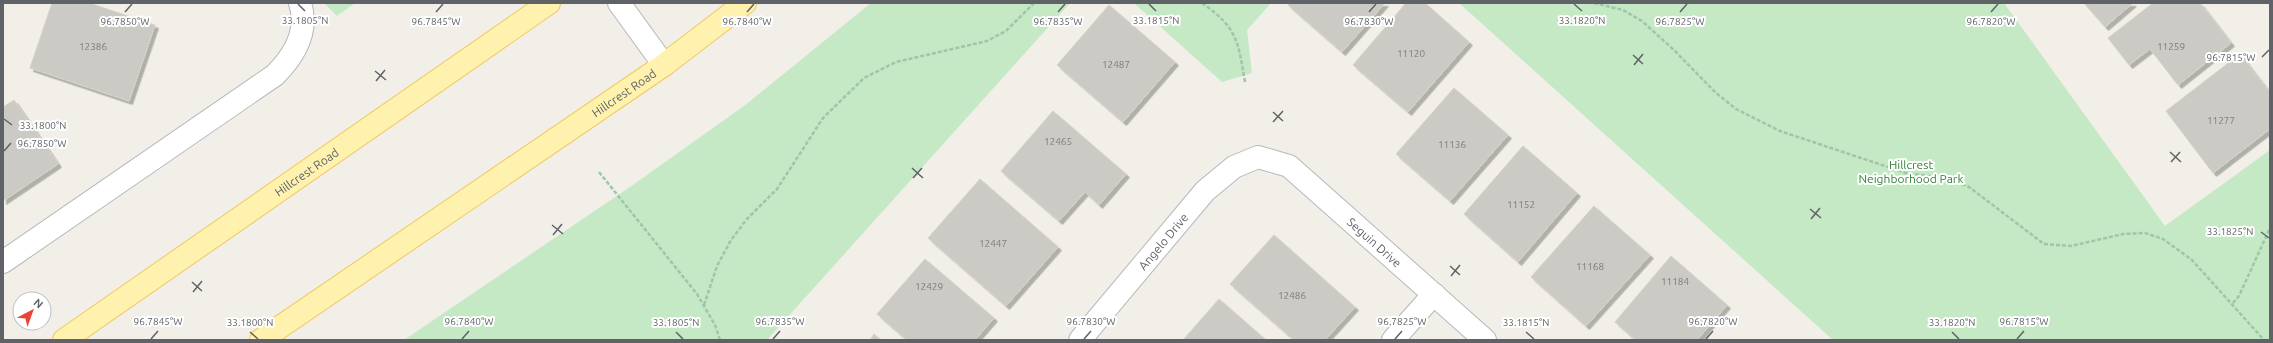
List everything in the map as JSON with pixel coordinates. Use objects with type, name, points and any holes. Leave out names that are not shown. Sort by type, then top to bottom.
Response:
[{"type":"main road","name":"Hillcrest Road","points":[[64,340],[549,3]]},
{"type":"main road","name":"Hillcrest Road","points":[[261,340],[664,65],[746,3]]},
{"type":"street","points":[[3,262],[275,75],[294,54],[298,43],[302,25],[300,3]]},
{"type":"street","points":[[619,3],[664,65]]},
{"type":"street","name":"Seguin Drive","points":[[1258,157],[1289,166],[1485,340]]},
{"type":"street","name":"Angelo Drive","points":[[1080,340],[1205,191],[1234,167],[1258,157]]},
{"type":"street","points":[[1393,340],[1434,294]]},
{"type":"path","points":[[704,304],[717,266],[731,240],[747,219],[777,189],[823,118],[864,78],[896,62],[987,41],[1006,31],[1034,3]]},
{"type":"path","points":[[1202,3],[1218,14],[1230,27],[1240,48],[1246,82]]},
{"type":"path","points":[[1594,3],[1622,10],[1642,21],[1674,50],[1721,97],[1736,109],[1780,131],[1906,173],[1951,179],[1968,187],[2044,244],[2071,246],[2123,234],[2145,233],[2163,239],[2192,260],[2264,340]]},
{"type":"path","points":[[599,172],[704,304],[715,325],[720,340]]},
{"type":"path","points":[[2232,303],[2239,296],[2270,228]]},
{"type":"green space","points":[[324,3],[355,3],[337,16]]},
{"type":"green space","points":[[871,3],[1070,3],[767,340],[404,340],[630,187],[744,106]]},
{"type":"green space","points":[[1134,3],[1271,3],[1247,30],[1252,73],[1222,82]]},
{"type":"green space","name":"Hillcrest Neighborhood Park","points":[[1459,3],[2004,3],[2165,226],[2270,150],[2270,340],[1833,340]]},
{"type":"building","points":[[52,3],[89,3],[155,25],[129,101],[30,68]]},
{"type":"building","points":[[1289,3],[1385,3],[1342,52],[1288,5]]},
{"type":"building","points":[[1406,3],[1425,3],[1469,42],[1408,112],[1353,65]]},
{"type":"building","points":[[2084,3],[2133,3],[2105,27]]},
{"type":"building","points":[[2153,3],[2200,3],[2231,43],[2178,85],[2150,49],[2129,65],[2108,38]]},
{"type":"building","points":[[1109,5],[1175,62],[1123,122],[1057,65]]},
{"type":"building","points":[[2240,54],[2270,93],[2270,129],[2213,173],[2166,111]]},
{"type":"building","points":[[1454,88],[1508,135],[1450,201],[1396,154]]},
{"type":"building","points":[[14,100],[58,164],[3,201],[3,107]]},
{"type":"building","points":[[1053,111],[1126,174],[1099,205],[1085,192],[1059,221],[1001,171]]},
{"type":"building","points":[[1523,146],[1577,193],[1518,262],[1464,214]]},
{"type":"building","points":[[980,179],[1058,247],[1006,306],[928,238]]},
{"type":"building","points":[[1594,206],[1650,255],[1586,326],[1531,277]]},
{"type":"building","points":[[1274,235],[1355,307],[1325,340],[1294,340],[1230,284]]},
{"type":"building","points":[[1671,256],[1727,305],[1697,340],[1636,340],[1615,322]]},
{"type":"building","points":[[925,259],[994,318],[975,340],[907,340],[877,314]]},
{"type":"building","points":[[1219,299],[1266,340],[1183,340]]},
{"type":"building","points":[[874,334],[881,340],[870,340]]}]
